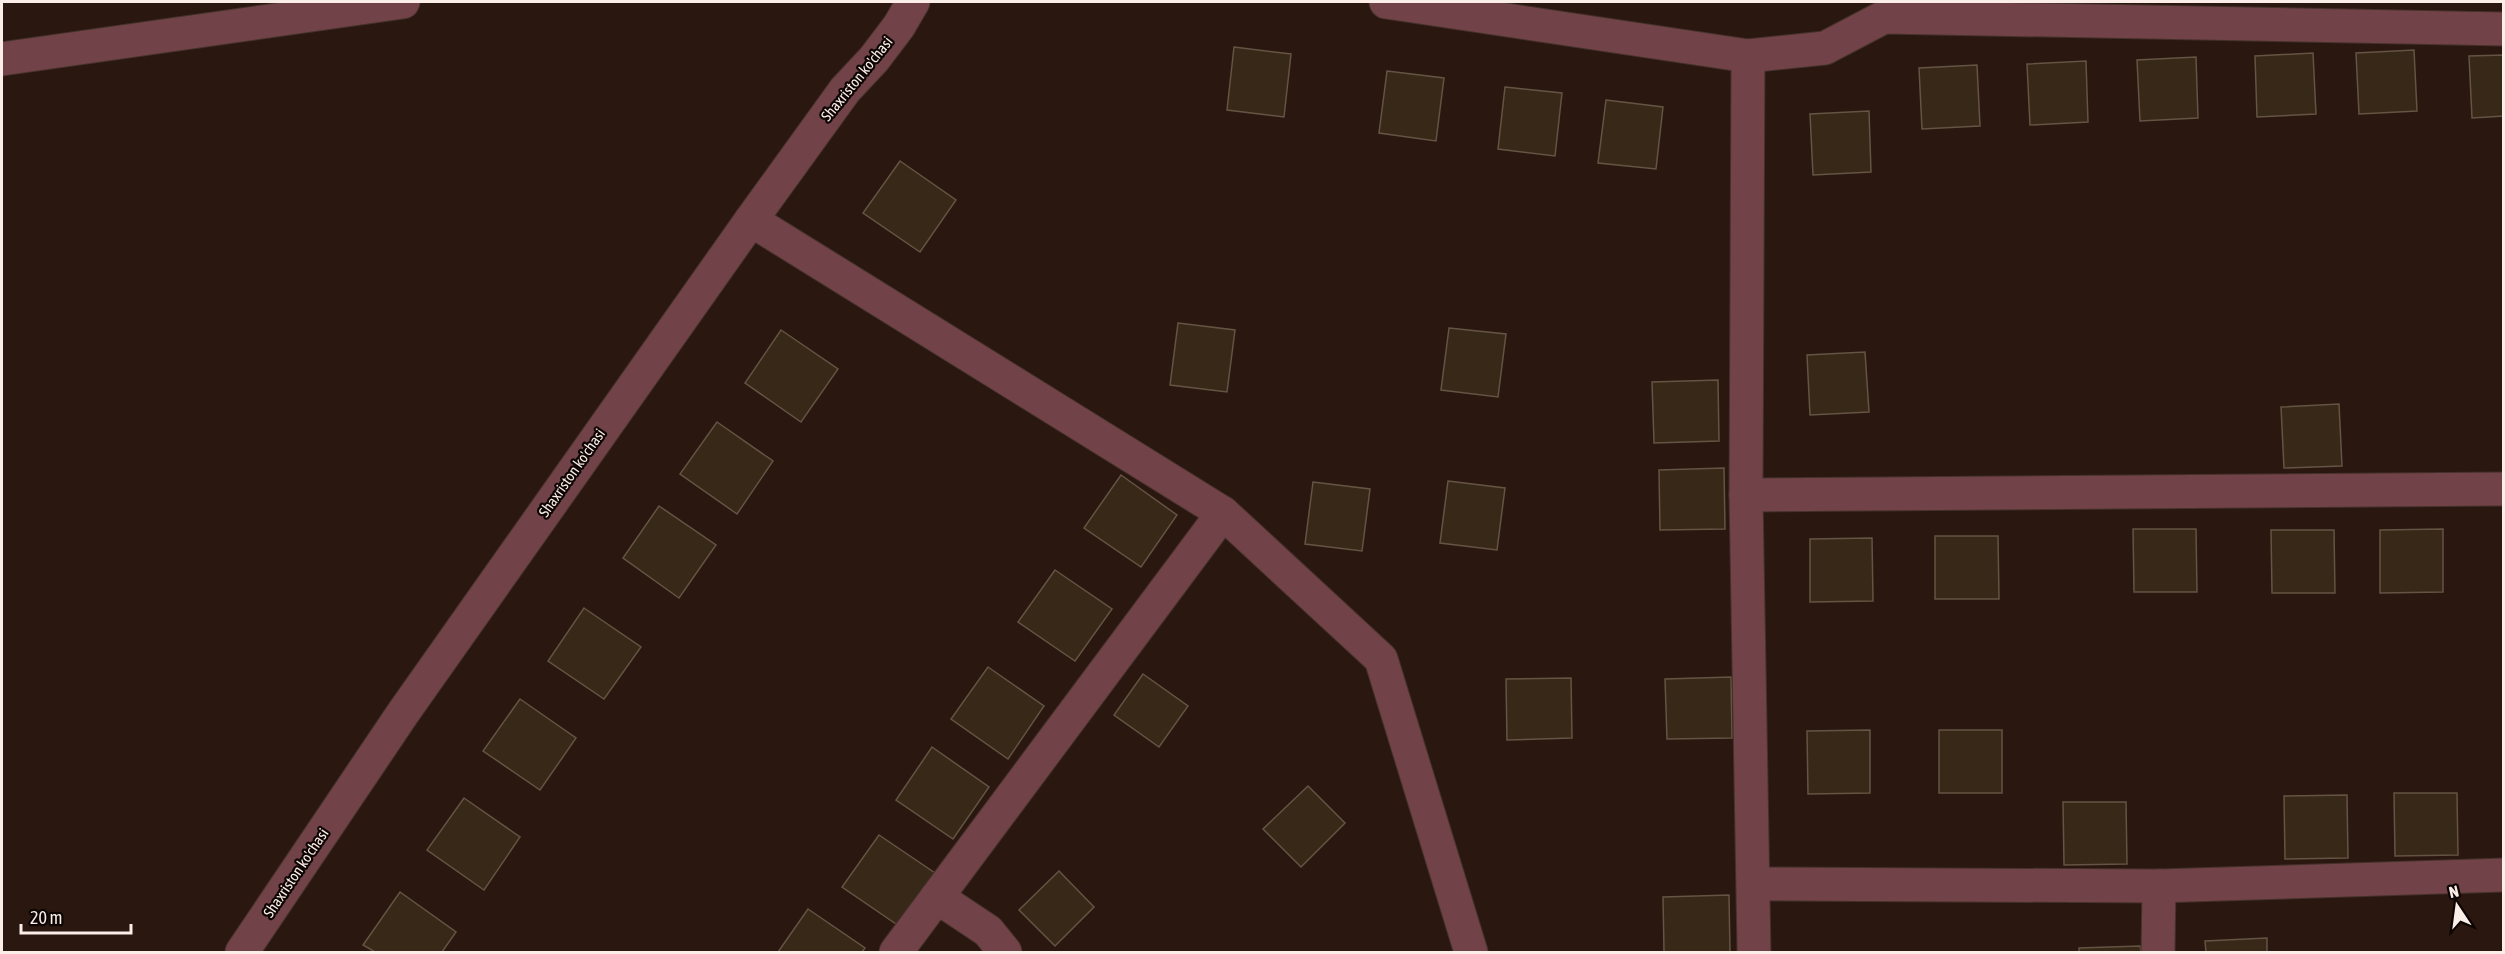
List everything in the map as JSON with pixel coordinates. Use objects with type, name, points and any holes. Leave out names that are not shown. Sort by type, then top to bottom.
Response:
[{"type":"street","points":[[2,59],[403,2]]},
{"type":"street","name":"Shaxriston ko'chasi","points":[[242,952],[403,713],[751,220],[845,90],[874,59],[899,26],[913,2]]},
{"type":"street","points":[[1386,2],[1748,56],[1825,48],[1887,9],[2410,14],[2504,29]]},
{"type":"street","points":[[1748,56],[1746,495],[1755,884],[1754,952]]},
{"type":"street","points":[[751,220],[1223,513],[1381,659],[1471,952]]},
{"type":"street","points":[[1746,495],[2504,489]]},
{"type":"street","points":[[896,952],[1223,513]]},
{"type":"street","points":[[1755,884],[2159,886],[2504,875]]},
{"type":"street","points":[[2157,952],[2159,886]]},
{"type":"street","points":[[937,897],[988,931],[1005,952]]},
{"type":"building","points":[[1234,47],[1291,54],[1284,117],[1227,110]]},
{"type":"building","points":[[2414,50],[2417,111],[2359,114],[2356,53]]},
{"type":"building","points":[[2313,53],[2316,114],[2257,117],[2255,56]]},
{"type":"building","points":[[2504,55],[2504,116],[2472,118],[2469,56]]},
{"type":"building","points":[[2196,57],[2198,118],[2140,121],[2137,60]]},
{"type":"building","points":[[2086,61],[2088,122],[2030,125],[2027,64]]},
{"type":"building","points":[[1977,65],[1980,126],[1922,129],[1919,68]]},
{"type":"building","points":[[1387,71],[1444,78],[1436,141],[1379,133]]},
{"type":"building","points":[[1505,87],[1562,93],[1555,156],[1498,149]]},
{"type":"building","points":[[1606,100],[1663,107],[1656,169],[1598,163]]},
{"type":"building","points":[[1869,111],[1871,172],[1813,175],[1810,114]]},
{"type":"building","points":[[900,161],[956,200],[920,252],[863,213]]},
{"type":"building","points":[[1178,323],[1235,330],[1227,392],[1170,385]]},
{"type":"building","points":[[1449,328],[1506,334],[1498,397],[1441,390]]},
{"type":"building","points":[[781,330],[838,369],[801,422],[745,383]]},
{"type":"building","points":[[1865,352],[1869,412],[1810,415],[1807,355]]},
{"type":"building","points":[[1718,380],[1719,441],[1654,443],[1652,382]]},
{"type":"building","points":[[2339,404],[2342,466],[2284,468],[2281,407]]},
{"type":"building","points":[[717,422],[773,461],[737,514],[680,474]]},
{"type":"building","points":[[1724,468],[1725,529],[1660,530],[1659,470]]},
{"type":"building","points":[[1121,475],[1177,515],[1141,567],[1084,528]]},
{"type":"building","points":[[1448,481],[1505,488],[1497,550],[1440,543]]},
{"type":"building","points":[[1313,482],[1370,489],[1362,551],[1305,544]]},
{"type":"building","points":[[659,506],[716,545],[679,598],[623,558]]},
{"type":"building","points":[[2133,529],[2196,529],[2197,592],[2134,592]]},
{"type":"building","points":[[2443,529],[2443,592],[2380,593],[2380,530]]},
{"type":"building","points":[[2271,530],[2334,530],[2335,593],[2272,593]]},
{"type":"building","points":[[1935,536],[1998,536],[1999,599],[1935,599]]},
{"type":"building","points":[[1872,538],[1873,601],[1810,602],[1810,539]]},
{"type":"building","points":[[1055,570],[1112,609],[1075,661],[1018,622]]},
{"type":"building","points":[[584,608],[641,647],[604,699],[548,661]]},
{"type":"building","points":[[988,667],[1044,706],[1008,759],[951,719]]},
{"type":"building","points":[[1143,674],[1188,706],[1159,747],[1114,715]]},
{"type":"building","points":[[1731,677],[1732,738],[1667,739],[1665,679]]},
{"type":"building","points":[[1571,678],[1572,738],[1507,740],[1506,679]]},
{"type":"building","points":[[520,699],[576,738],[540,790],[483,751]]},
{"type":"building","points":[[1870,730],[1870,793],[1808,794],[1807,731]]},
{"type":"building","points":[[1939,730],[2002,730],[2002,793],[1939,793]]},
{"type":"building","points":[[932,747],[989,787],[953,839],[896,800]]},
{"type":"building","points":[[1308,786],[1345,823],[1301,867],[1263,829]]},
{"type":"building","points":[[2394,793],[2457,793],[2458,855],[2395,856]]},
{"type":"building","points":[[2347,795],[2348,858],[2285,859],[2284,796]]},
{"type":"building","points":[[464,798],[520,837],[484,890],[427,850]]},
{"type":"building","points":[[2063,802],[2126,802],[2127,864],[2064,865]]},
{"type":"building","points":[[879,835],[935,873],[899,926],[842,887]]},
{"type":"building","points":[[1059,871],[1094,907],[1055,946],[1019,910]]},
{"type":"building","points":[[400,892],[456,932],[442,952],[375,952],[363,945]]},
{"type":"building","points":[[1729,895],[1730,952],[1664,952],[1663,897]]},
{"type":"building","points":[[808,909],[865,948],[862,952],[778,952]]},
{"type":"building","points":[[2267,938],[2267,952],[2206,952],[2205,941]]},
{"type":"building","points":[[2140,946],[2141,952],[2079,952],[2079,948]]}]
